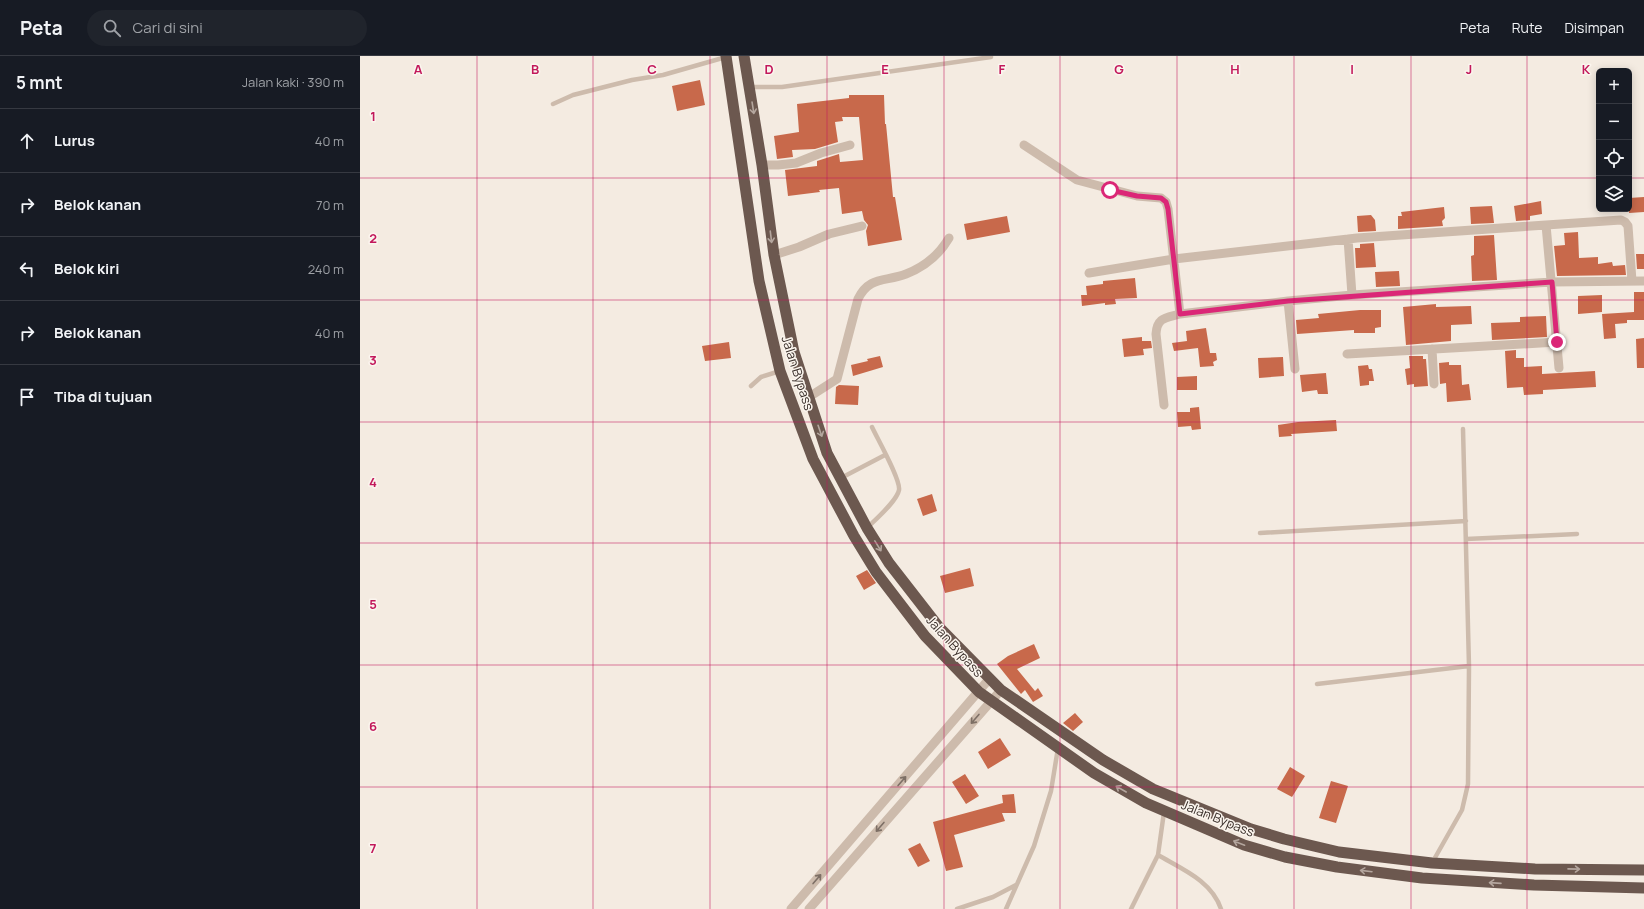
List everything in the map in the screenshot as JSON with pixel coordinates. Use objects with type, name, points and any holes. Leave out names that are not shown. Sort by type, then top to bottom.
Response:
[{"type":"highway","name":"Jalan Bypass","points":[[744,56],[762,165],[774,255],[794,352],[827,453],[867,528],[889,563],[938,626],[1001,690],[1103,760],[1154,789],[1252,829],[1284,839],[1339,852],[1432,863],[1535,869],[1643,870]]},
{"type":"highway","name":"Jalan Bypass","points":[[726,57],[759,280],[780,371],[813,459],[876,572],[925,636],[979,692],[1094,773],[1146,803],[1244,845],[1285,857],[1329,866],[1422,878],[1534,885],[1642,888]]},
{"type":"street","points":[[762,165],[778,166],[796,163],[820,153],[850,145]]},
{"type":"street","points":[[1024,145],[1049,160],[1077,180],[1137,196],[1161,198],[1166,202],[1180,314]]},
{"type":"street","points":[[1089,273],[1174,260],[1348,239],[1621,220],[1628,226],[1632,282]]},
{"type":"street","points":[[1546,225],[1559,368]]},
{"type":"street","points":[[774,255],[799,247],[829,234],[862,226]]},
{"type":"street","points":[[809,397],[837,378],[858,298],[863,288],[872,283],[905,274],[920,267],[942,249],[949,238]]},
{"type":"street","points":[[1348,239],[1352,296]]},
{"type":"street","points":[[1164,405],[1156,326],[1164,318],[1180,314],[1288,301],[1352,296],[1552,282],[1644,281]]},
{"type":"street","points":[[1288,301],[1295,369]]},
{"type":"street","points":[[1347,354],[1557,342]]},
{"type":"street","points":[[1432,349],[1434,384]]},
{"type":"street","points":[[791,909],[990,678]]},
{"type":"street","points":[[808,909],[1001,690]]},
{"type":"lane","points":[[553,104],[572,95],[632,80],[663,75],[726,57]]},
{"type":"lane","points":[[749,86],[782,87],[991,57]]},
{"type":"lane","points":[[751,386],[761,377],[780,371]]},
{"type":"lane","points":[[867,528],[896,497],[899,490],[899,484],[872,427]]},
{"type":"lane","points":[[1432,863],[1462,810],[1468,784],[1469,666],[1463,429]]},
{"type":"lane","points":[[840,478],[885,455]]},
{"type":"lane","points":[[1260,533],[1466,521]]},
{"type":"lane","points":[[1466,539],[1577,534]]},
{"type":"lane","points":[[1317,684],[1469,666]]},
{"type":"lane","points":[[1006,909],[1034,846],[1051,790],[1058,748]]},
{"type":"lane","points":[[1131,909],[1158,855],[1164,811]]},
{"type":"lane","points":[[1158,855],[1199,878],[1219,902],[1221,909]]},
{"type":"lane","points":[[957,909],[993,897],[1016,885]]},
{"type":"building","points":[[700,80],[705,105],[677,111],[672,86]]},
{"type":"building","points":[[849,95],[884,95],[885,124],[893,197],[895,197],[902,240],[868,246],[866,231],[868,225],[864,220],[862,211],[842,214],[839,188],[788,196],[785,170],[817,166],[817,161],[839,154],[840,162],[863,160],[859,117],[842,117],[843,121],[835,122],[838,142],[815,149],[792,150],[793,157],[777,159],[774,136],[799,132],[797,104],[849,98]]},
{"type":"building","points":[[1644,197],[1644,212],[1629,213],[1632,212],[1632,198]]},
{"type":"building","points":[[1541,201],[1542,214],[1530,216],[1530,220],[1516,221],[1514,206]]},
{"type":"building","points":[[1492,206],[1494,223],[1471,224],[1470,207]]},
{"type":"building","points":[[1444,207],[1445,218],[1442,221],[1443,226],[1398,229],[1398,216],[1402,216],[1401,212]]},
{"type":"building","points":[[1371,215],[1375,220],[1376,231],[1358,232],[1357,216]]},
{"type":"building","points":[[1007,216],[1010,232],[967,240],[964,224]]},
{"type":"building","points":[[1578,232],[1579,258],[1598,257],[1598,264],[1612,262],[1613,266],[1625,265],[1626,275],[1557,276],[1554,246],[1565,245],[1564,233]]},
{"type":"building","points":[[1494,235],[1497,280],[1472,281],[1471,256],[1474,255],[1474,236]]},
{"type":"building","points":[[1374,243],[1376,267],[1356,268],[1355,248],[1360,248],[1360,244]]},
{"type":"building","points":[[1636,254],[1644,254],[1644,269],[1637,269]]},
{"type":"building","points":[[1399,271],[1400,286],[1376,287],[1375,272]]},
{"type":"building","points":[[1135,278],[1137,298],[1115,299],[1116,304],[1105,305],[1105,303],[1082,306],[1081,295],[1087,295],[1086,286],[1103,284],[1103,281]]},
{"type":"building","points":[[1634,292],[1644,292],[1644,320],[1627,320],[1627,323],[1615,324],[1616,338],[1604,339],[1602,314],[1634,312]]},
{"type":"building","points":[[1602,295],[1602,312],[1578,314],[1578,296]]},
{"type":"building","points":[[1436,304],[1436,307],[1471,306],[1472,324],[1451,325],[1451,341],[1406,345],[1403,307]]},
{"type":"building","points":[[1360,310],[1381,310],[1381,327],[1375,328],[1375,333],[1354,333],[1354,330],[1297,334],[1296,320],[1319,318],[1318,314]]},
{"type":"building","points":[[1546,316],[1547,337],[1492,340],[1491,323],[1520,322],[1520,317]]},
{"type":"building","points":[[1206,328],[1210,353],[1216,353],[1217,360],[1213,362],[1214,366],[1200,367],[1198,348],[1174,351],[1172,343],[1187,341],[1186,331]]},
{"type":"building","points":[[1142,337],[1142,341],[1151,341],[1152,348],[1143,349],[1144,355],[1124,357],[1122,339]]},
{"type":"building","points":[[1644,338],[1644,368],[1637,368],[1636,339]]},
{"type":"building","points":[[729,342],[731,358],[705,361],[702,346]]},
{"type":"building","points":[[1516,350],[1516,358],[1524,358],[1524,367],[1542,366],[1542,374],[1595,371],[1596,387],[1543,390],[1543,394],[1524,395],[1523,387],[1507,388],[1505,351]]},
{"type":"building","points":[[880,356],[883,367],[853,376],[851,365],[868,361],[867,359]]},
{"type":"building","points":[[1409,356],[1423,356],[1423,359],[1426,359],[1428,386],[1414,387],[1414,384],[1407,385],[1405,369],[1410,368]]},
{"type":"building","points":[[1283,357],[1284,376],[1259,378],[1258,358]]},
{"type":"building","points":[[1449,362],[1449,365],[1461,365],[1462,385],[1469,384],[1471,400],[1447,402],[1446,383],[1440,384],[1439,363]]},
{"type":"building","points":[[1368,365],[1369,369],[1372,369],[1374,381],[1369,381],[1369,385],[1360,386],[1358,366]]},
{"type":"building","points":[[1326,373],[1328,394],[1318,394],[1317,390],[1302,392],[1300,375]]},
{"type":"building","points":[[1197,376],[1197,390],[1177,390],[1177,377]]},
{"type":"building","points":[[839,385],[859,386],[858,405],[835,404],[836,387]]},
{"type":"building","points":[[1199,407],[1201,429],[1192,430],[1191,426],[1178,427],[1177,412],[1190,412],[1190,408]]},
{"type":"building","points":[[1336,420],[1337,431],[1291,434],[1292,436],[1279,437],[1278,425],[1298,422]]},
{"type":"building","points":[[932,494],[937,511],[923,516],[917,499]]},
{"type":"building","points":[[970,568],[974,586],[945,593],[940,576]]},
{"type":"building","points":[[867,570],[876,583],[864,590],[856,576]]},
{"type":"building","points":[[1034,644],[1040,658],[1017,669],[1035,691],[1038,688],[1043,696],[1033,702],[1025,690],[1021,694],[997,664],[1008,656]]},
{"type":"building","points":[[1075,713],[1083,722],[1073,731],[1063,723]]},
{"type":"building","points":[[1000,738],[1011,755],[988,769],[978,752]]},
{"type":"building","points":[[1290,767],[1305,776],[1292,797],[1277,789]]},
{"type":"building","points":[[965,774],[979,796],[966,804],[952,782]]},
{"type":"building","points":[[1331,781],[1348,786],[1336,823],[1319,818]]},
{"type":"building","points":[[1014,794],[1016,813],[1002,813],[1005,821],[954,835],[963,867],[946,871],[933,822],[1003,803],[1002,795]]},
{"type":"building","points":[[920,843],[930,861],[918,867],[908,849]]},
{"type":"route","points":[[1110,190],[1137,196],[1161,198],[1166,202],[1180,314],[1288,301],[1552,282],[1557,342]]}]
